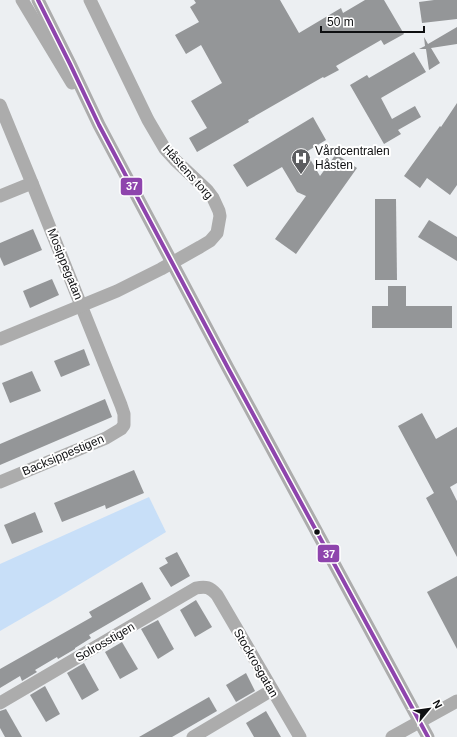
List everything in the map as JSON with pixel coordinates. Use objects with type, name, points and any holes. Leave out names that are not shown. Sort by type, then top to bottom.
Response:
[{"type":"street","points":[[22,0],[66,74],[99,125]]},
{"type":"street","points":[[38,0],[99,125],[228,368],[428,737]]},
{"type":"street","name":"Håstens torg","points":[[0,339],[117,291],[210,241],[217,233],[220,216],[213,198],[207,190],[165,149],[148,120],[90,0]]},
{"type":"street","name":"Mosippegatan","points":[[0,105],[121,405],[124,414],[124,425]]},
{"type":"street","points":[[0,196],[32,183]]},
{"type":"street","name":"Backsippestigen","points":[[0,482],[106,438],[121,429],[124,425]]},
{"type":"street","name":"Solrosstigen","points":[[0,703],[196,588],[204,587],[211,589]]},
{"type":"street","name":"Stockrosgatan","points":[[211,589],[217,595],[300,737]]},
{"type":"street","points":[[193,737],[272,690]]},
{"type":"street","points":[[392,737],[457,701]]},
{"type":"shaded area","points":[[149,497],[166,532],[0,631],[0,564]]},
{"type":"building","points":[[194,0],[280,0],[299,33],[341,8],[343,13],[365,0],[384,0],[404,34],[384,45],[381,40],[336,66],[339,70],[324,78],[323,77],[248,120],[249,122],[197,152],[189,138],[207,128],[191,101],[222,83],[201,45],[186,54],[175,35],[199,22],[190,7],[196,3]]},
{"type":"building","points":[[434,0],[457,0],[457,19],[422,23],[419,2]]},
{"type":"building","points":[[457,27],[457,44],[431,48],[440,63],[429,70],[426,49],[419,49],[425,46],[424,37],[428,44]]},
{"type":"building","points":[[414,52],[426,72],[381,98],[392,119],[415,106],[421,117],[398,130],[401,134],[384,144],[350,85],[367,75],[369,78]]},
{"type":"building","points":[[457,103],[457,185],[450,195],[427,178],[420,188],[404,176]]},
{"type":"building","points":[[313,117],[326,140],[306,152],[320,176],[336,154],[357,168],[296,254],[275,239],[306,196],[297,192],[282,167],[247,187],[233,165]]},
{"type":"building","points":[[375,199],[396,199],[397,280],[375,280]]},
{"type":"building","points":[[429,220],[457,237],[457,261],[418,237]]},
{"type":"building","points":[[33,229],[42,250],[4,266],[0,257],[0,243]]},
{"type":"building","points":[[52,279],[59,295],[30,308],[23,291]]},
{"type":"building","points":[[388,286],[406,286],[406,306],[452,306],[452,328],[372,328],[372,306],[388,306]]},
{"type":"building","points":[[84,349],[90,365],[61,377],[54,361]]},
{"type":"building","points":[[32,371],[41,391],[10,403],[2,383]]},
{"type":"building","points":[[105,399],[112,417],[0,465],[0,444]]},
{"type":"building","points":[[422,413],[436,439],[457,427],[457,483],[450,487],[457,501],[457,557],[426,498],[434,493],[398,426]]},
{"type":"building","points":[[134,470],[144,493],[106,509],[105,505],[62,522],[54,503]]},
{"type":"building","points":[[35,512],[43,532],[12,544],[4,525]]},
{"type":"building","points":[[177,552],[190,576],[171,587],[159,568],[168,563],[165,558]]},
{"type":"building","points":[[457,576],[457,649],[427,592]]},
{"type":"building","points":[[142,582],[151,599],[89,635],[91,638],[75,649],[58,659],[57,657],[35,670],[37,672],[22,681],[20,676],[0,688],[0,669],[92,617],[89,612]]},
{"type":"building","points":[[196,600],[212,627],[195,637],[180,610]]},
{"type":"building","points":[[158,620],[174,649],[158,659],[141,629]]},
{"type":"building","points":[[122,642],[138,669],[120,679],[105,652]]},
{"type":"building","points":[[84,663],[99,690],[82,700],[67,673]]},
{"type":"building","points":[[246,673],[255,691],[236,702],[226,685]]},
{"type":"building","points":[[45,686],[60,714],[46,722],[30,695]]},
{"type":"building","points":[[209,697],[217,711],[172,737],[139,737]]},
{"type":"building","points":[[6,709],[22,737],[5,737],[0,728],[0,711]]},
{"type":"building","points":[[266,711],[281,737],[254,737],[246,723]]},
{"type":"transit line","name":"37","points":[[38,0],[99,125],[228,368],[428,737]]},
{"type":"place","name":"Vårdcentralen Håsten","points":[[301,175]]}]
